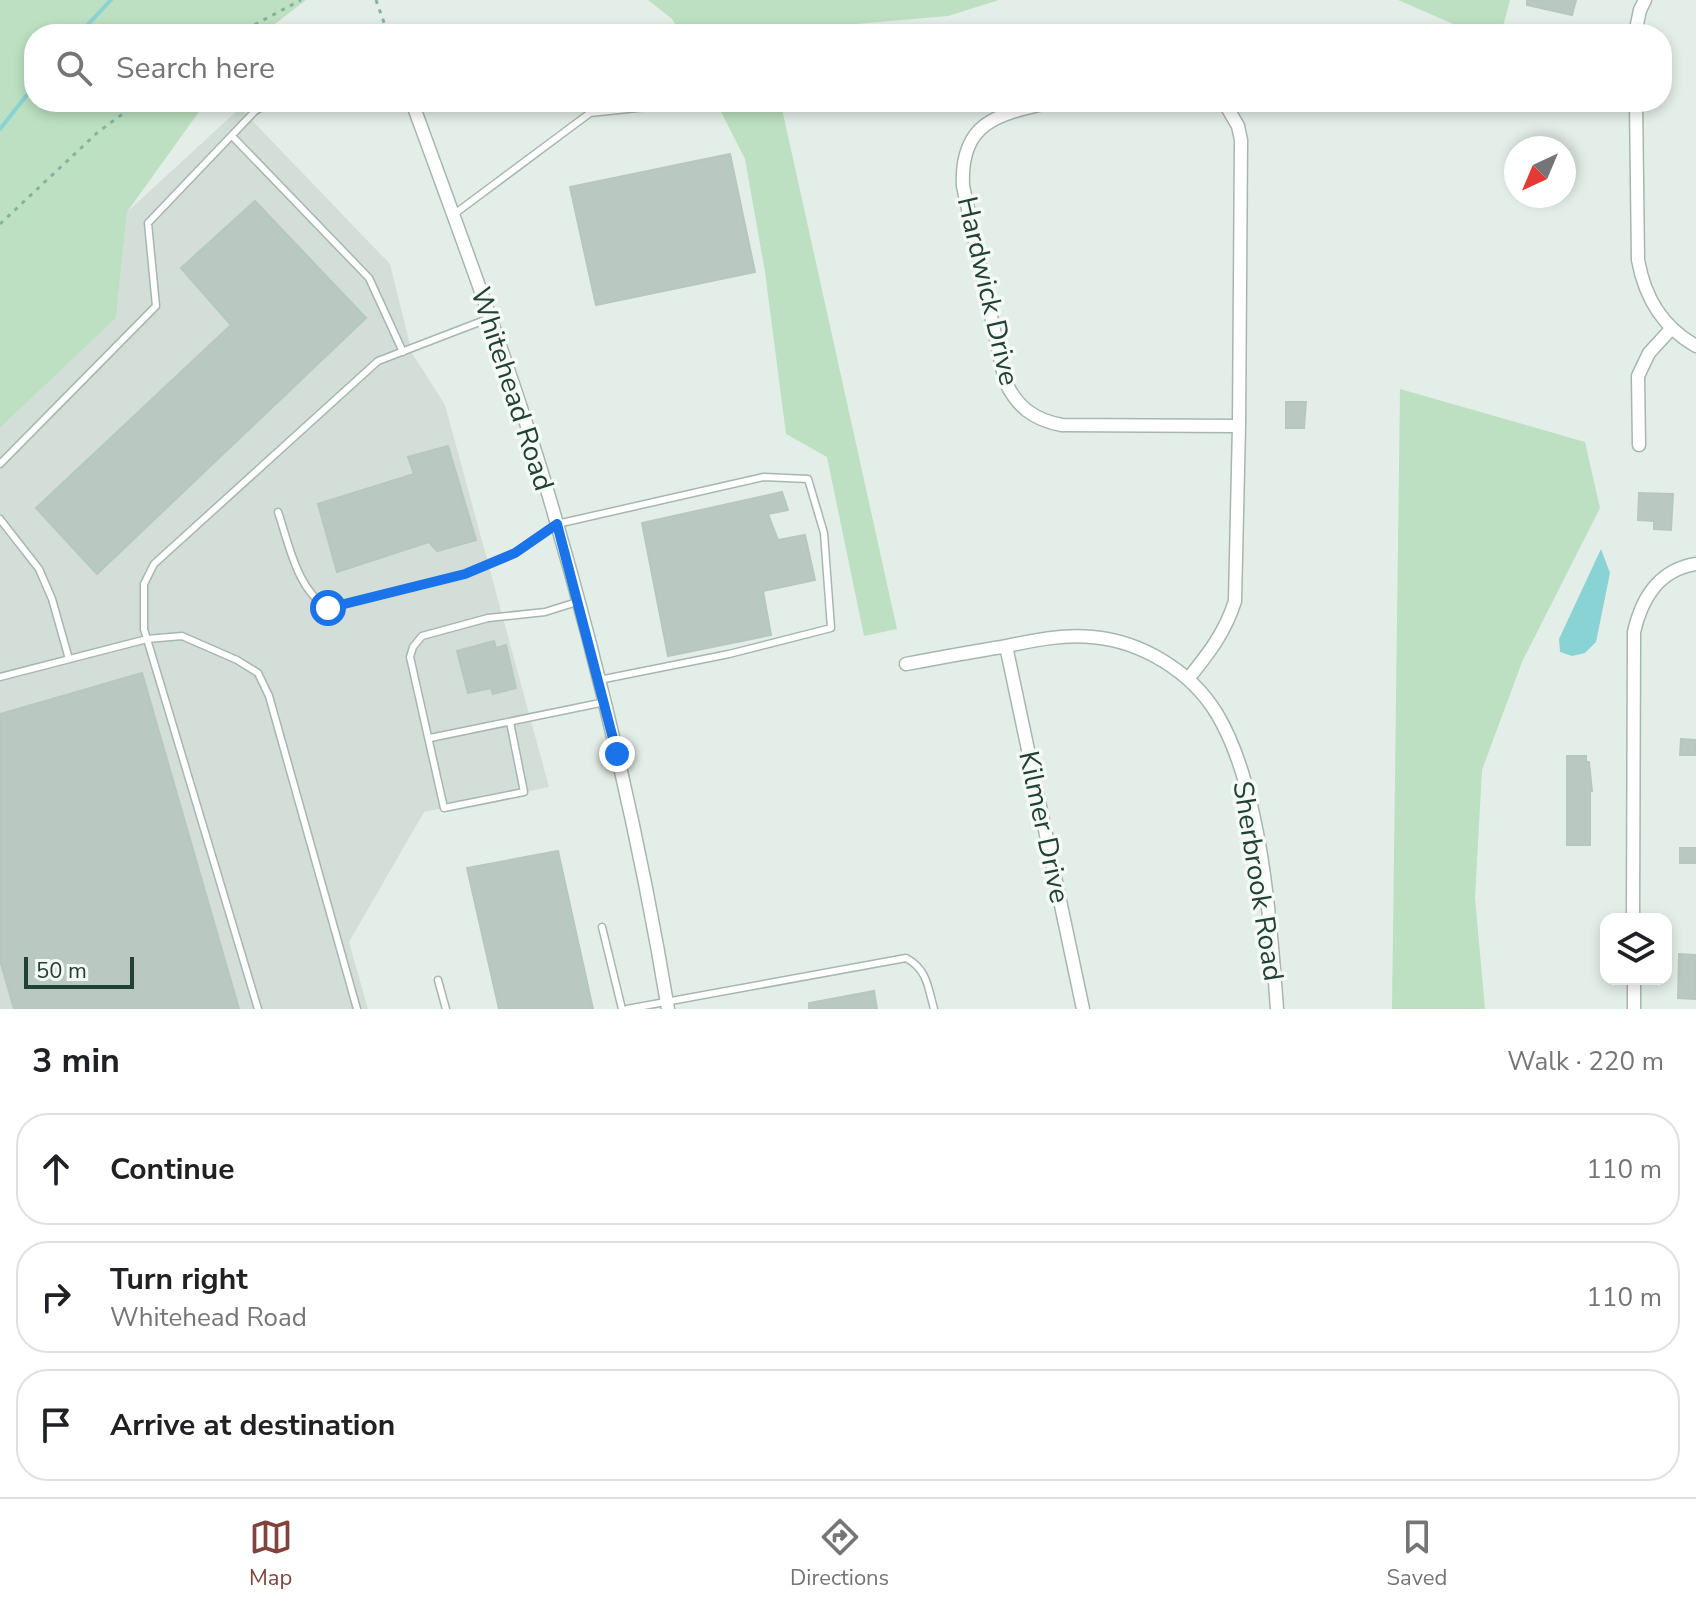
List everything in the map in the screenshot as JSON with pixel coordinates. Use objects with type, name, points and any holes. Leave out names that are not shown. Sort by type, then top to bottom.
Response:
[{"type":"street","points":[[1638,24],[1645,0]]},
{"type":"street","name":"Whitehead Road","points":[[416,112],[490,318],[579,601],[648,897],[668,1005]]},
{"type":"street","name":"Hardwick Drive","points":[[1006,112],[991,120],[970,144],[962,171],[1005,381],[1011,394],[1032,416],[1062,425],[1239,426]]},
{"type":"street","points":[[1188,679],[1218,642],[1235,601],[1241,140],[1230,112]]},
{"type":"street","points":[[1636,112],[1638,260],[1647,296],[1671,329],[1696,346]]},
{"type":"street","points":[[1639,445],[1638,376],[1642,363],[1671,329]]},
{"type":"street","points":[[1633,913],[1634,632],[1639,610],[1650,591],[1677,568],[1696,564]]},
{"type":"street","name":"Sherbrook Road","points":[[906,664],[1067,636],[1119,642],[1156,657],[1188,679],[1217,714],[1243,775],[1264,885],[1277,1009]]},
{"type":"street","name":"Kilmer Drive","points":[[1006,646],[1083,1009]]},
{"type":"street","points":[[1634,985],[1634,1009]]},
{"type":"lane","points":[[0,464],[156,306],[148,223],[254,112]]},
{"type":"lane","points":[[453,215],[590,113],[599,112]]},
{"type":"lane","points":[[232,136],[369,278],[403,352]]},
{"type":"lane","points":[[258,1009],[147,639],[144,584],[154,564],[378,361],[490,318]]},
{"type":"lane","points":[[278,512],[313,600],[328,608],[465,574],[515,553],[557,524],[764,477],[808,479],[824,533],[831,628],[729,654],[599,680]]},
{"type":"lane","points":[[0,519],[39,569],[52,599],[69,659]]},
{"type":"lane","points":[[510,722],[524,792],[444,808],[410,657],[413,647],[422,636],[488,618],[545,612],[579,601]]},
{"type":"lane","points":[[0,677],[147,639],[182,636],[237,660],[258,673],[269,696],[357,1009]]},
{"type":"lane","points":[[430,738],[605,702]]},
{"type":"lane","points":[[602,927],[625,1009],[668,1005],[906,958],[917,964],[925,976],[934,1009]]},
{"type":"lane","points":[[438,980],[446,1009]]},
{"type":"path","points":[[256,24],[301,0]]},
{"type":"path","points":[[376,0],[384,24]]},
{"type":"path","points":[[0,224],[98,132],[125,112]]},
{"type":"shaded area","points":[[236,112],[244,112],[390,264],[412,353],[445,405],[549,787],[424,812],[349,942],[368,1009],[0,1009],[0,428],[116,318],[127,212]]},
{"type":"green space","points":[[0,0],[306,0],[275,24],[24,24],[24,112],[199,112],[127,212],[116,318],[0,428]]},
{"type":"green space","points":[[648,0],[999,0],[948,16],[856,24],[675,24]]},
{"type":"green space","points":[[1398,0],[1510,0],[1504,24],[1453,24]]},
{"type":"green space","points":[[721,112],[783,112],[897,629],[864,636],[827,457],[786,434],[765,272],[745,159]]},
{"type":"green space","points":[[1400,389],[1585,442],[1600,508],[1522,662],[1482,770],[1475,898],[1485,1009],[1392,1009]]},
{"type":"water","points":[[1601,549],[1610,573],[1596,642],[1585,653],[1572,656],[1560,652],[1559,639]]},
{"type":"building","points":[[1527,0],[1576,0],[1572,15],[1527,5]]},
{"type":"building","points":[[730,154],[755,272],[596,305],[570,187]]},
{"type":"building","points":[[255,201],[366,318],[97,574],[36,508],[231,325],[181,268]]},
{"type":"building","points":[[1286,402],[1306,402],[1304,428],[1286,428]]},
{"type":"building","points":[[448,446],[476,540],[437,551],[429,542],[337,572],[318,504],[414,474],[408,457]]},
{"type":"building","points":[[782,492],[788,510],[768,514],[778,540],[805,535],[815,580],[763,591],[771,635],[668,656],[642,523]]},
{"type":"building","points":[[1639,493],[1673,494],[1671,530],[1654,529],[1654,521],[1638,520]]},
{"type":"building","points":[[494,641],[496,648],[506,645],[516,688],[493,694],[491,688],[468,693],[457,651]]},
{"type":"building","points":[[142,673],[239,1009],[14,1009],[0,960],[0,714]]},
{"type":"building","points":[[1681,739],[1696,740],[1696,755],[1680,755]]},
{"type":"building","points":[[1567,756],[1586,756],[1586,762],[1589,762],[1592,791],[1590,845],[1567,845]]},
{"type":"building","points":[[1680,848],[1696,848],[1696,863],[1680,863]]},
{"type":"building","points":[[558,851],[593,1009],[499,1009],[467,868]]},
{"type":"building","points":[[1679,954],[1696,955],[1696,999],[1678,998]]},
{"type":"building","points":[[874,991],[877,1009],[809,1009],[809,1003]]},
{"type":"waterway","points":[[88,24],[111,0]]},
{"type":"waterway","points":[[0,129],[24,99]]},
{"type":"route","points":[[328,608],[465,574],[515,553],[557,524],[617,754]]}]
